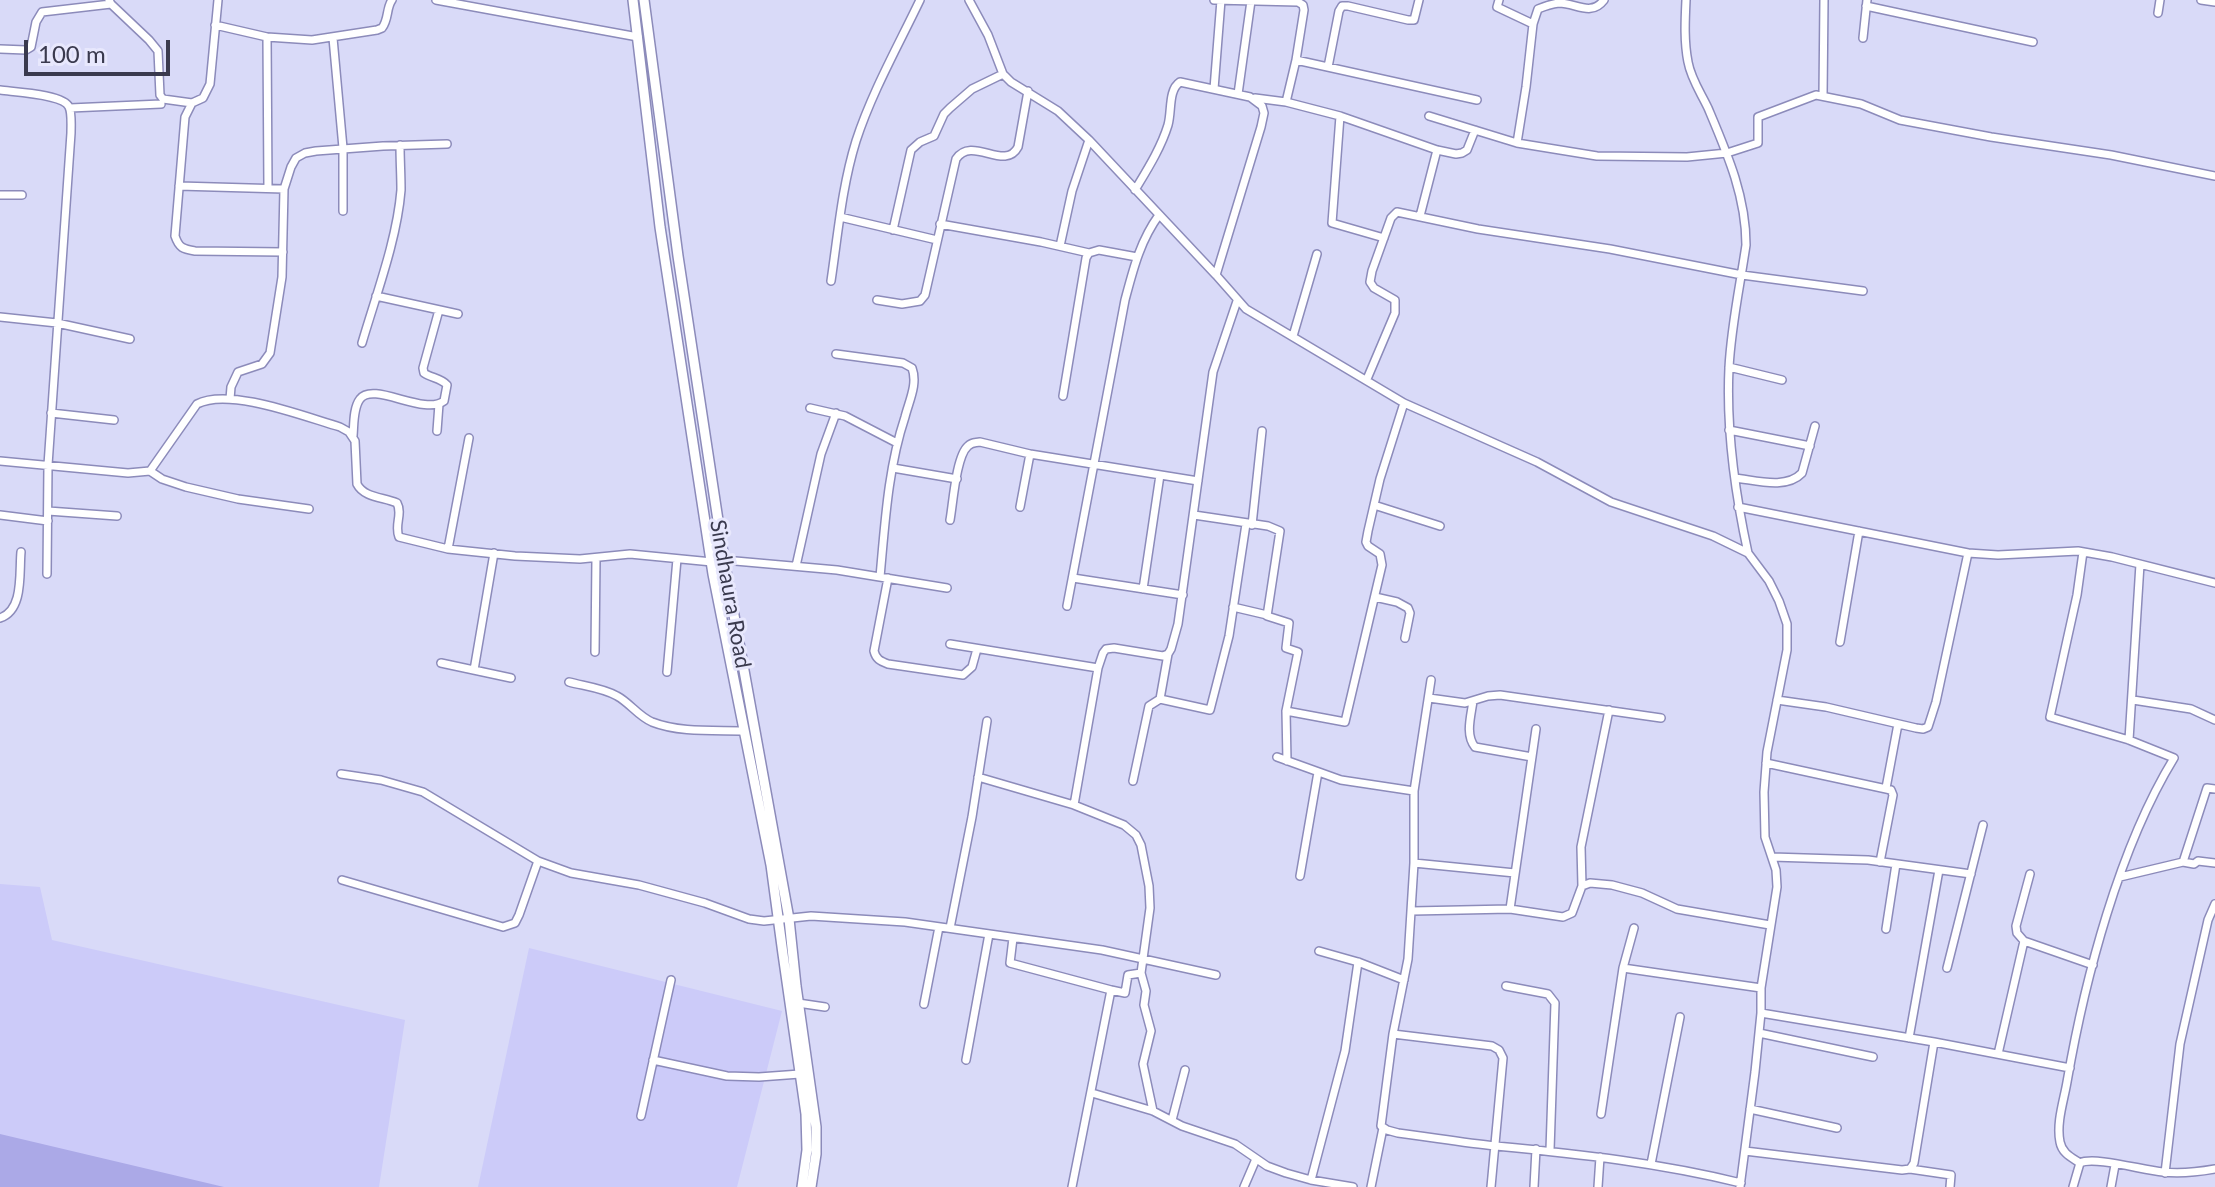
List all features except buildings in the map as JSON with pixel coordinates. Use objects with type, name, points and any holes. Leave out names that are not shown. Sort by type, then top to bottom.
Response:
[{"type":"street","points":[[0,49],[26,50],[31,47],[36,22],[42,12],[110,2],[158,51],[160,95],[163,99],[192,103],[203,98],[207,92],[218,0]]},
{"type":"street","points":[[215,25],[267,37],[333,38],[382,28],[392,0]]},
{"type":"street","points":[[436,0],[476,4],[638,37]]},
{"type":"street","points":[[633,0],[660,227],[712,562],[783,919],[806,1114],[807,1150],[802,1187]]},
{"type":"street","name":"Sindhaura Road","points":[[644,0],[678,256],[724,560],[816,1127],[811,1187]]},
{"type":"street","points":[[831,281],[845,186],[856,140],[920,0]]},
{"type":"street","points":[[969,0],[988,35],[1003,74],[1058,111],[1089,140],[1246,309],[1404,403],[1537,462],[1611,502],[1713,536],[1748,553]]},
{"type":"street","points":[[1214,0],[1298,2],[1303,5],[1296,60],[1286,102]]},
{"type":"street","points":[[1214,89],[1221,0]]},
{"type":"street","points":[[1328,67],[1342,6],[1356,4],[1414,20],[1419,0]]},
{"type":"street","points":[[1499,0],[1497,7],[1533,24]]},
{"type":"street","points":[[1517,143],[1533,24],[1538,9],[1560,3],[1589,10],[1597,8],[1604,0]]},
{"type":"street","points":[[1383,1128],[1398,1133],[1651,1164],[1740,1185],[1759,1033],[1761,988],[1777,887],[1776,870],[1763,823],[1766,763],[1787,650],[1787,624],[1769,581],[1748,553],[1738,507],[1729,430],[1729,367],[1746,229],[1739,188],[1727,153],[1692,78],[1685,33],[1686,0]]},
{"type":"street","points":[[1823,96],[1824,0]]},
{"type":"street","points":[[2158,13],[2160,0]]},
{"type":"street","points":[[2201,0],[2215,2]]},
{"type":"street","points":[[1238,94],[1251,1]]},
{"type":"street","points":[[1863,38],[1867,3],[2033,42]]},
{"type":"street","points":[[267,37],[268,188]]},
{"type":"street","points":[[333,38],[343,148],[343,211]]},
{"type":"street","points":[[1296,60],[1477,100]]},
{"type":"street","points":[[893,230],[911,150],[934,136],[944,114],[972,89],[1003,74]]},
{"type":"street","points":[[1135,190],[1168,127],[1174,85],[1180,82],[1286,102],[1340,116],[1437,150],[1462,153],[1467,150],[1475,130]]},
{"type":"street","points":[[0,90],[54,97],[67,103],[70,108],[71,133],[48,465],[47,574]]},
{"type":"street","points":[[877,300],[902,304],[920,301],[925,295],[950,178],[959,153],[976,149],[1011,156],[1018,147],[1028,91]]},
{"type":"street","points":[[1429,116],[1517,143],[1575,153],[1611,157],[1687,157],[1727,153],[1758,143],[1758,117],[1816,95],[1861,104],[1900,120],[2111,155],[2215,176]]},
{"type":"street","points":[[1216,275],[1263,121],[1262,106],[1250,97]]},
{"type":"street","points":[[192,103],[185,117],[175,236],[178,245],[182,249],[195,251],[283,252]]},
{"type":"street","points":[[70,108],[161,104]]},
{"type":"street","points":[[1340,116],[1332,223],[1384,238]]},
{"type":"street","points":[[1060,246],[1072,191],[1089,140]]},
{"type":"street","points":[[230,399],[231,387],[238,372],[262,364],[270,353],[282,277],[284,189],[296,158],[305,153],[343,148],[447,144]]},
{"type":"street","points":[[362,343],[391,244],[401,189],[400,145]]},
{"type":"street","points":[[1420,216],[1437,150]]},
{"type":"street","points":[[179,186],[284,189]]},
{"type":"street","points":[[0,195],[22,195]]},
{"type":"street","points":[[1367,379],[1395,313],[1393,297],[1370,285],[1370,277],[1393,214],[1402,212],[1478,229],[1610,249],[1742,275],[1863,291]]},
{"type":"street","points":[[1067,606],[1125,300],[1137,257],[1159,215]]},
{"type":"street","points":[[840,217],[937,240]]},
{"type":"street","points":[[940,224],[1089,253],[1099,250],[1137,257]]},
{"type":"street","points":[[1063,396],[1083,267],[1089,253]]},
{"type":"street","points":[[1293,336],[1317,254]]},
{"type":"street","points":[[376,296],[458,314]]},
{"type":"street","points":[[1160,699],[1183,595],[1213,372],[1237,301]]},
{"type":"street","points":[[437,431],[439,404],[446,395],[447,385],[444,381],[429,377],[423,368],[439,310]]},
{"type":"street","points":[[0,317],[57,323],[130,339]]},
{"type":"street","points":[[836,354],[903,363],[912,368],[914,381],[897,443],[886,510],[884,578],[875,656],[888,664],[963,675],[972,667],[977,649]]},
{"type":"street","points":[[1729,367],[1782,380]]},
{"type":"street","points":[[439,404],[433,406],[365,395],[356,408],[353,436],[357,484],[365,494],[397,503],[400,508],[399,537],[448,549],[494,553],[580,559],[630,554],[712,562]]},
{"type":"street","points":[[150,471],[197,404],[206,399],[244,400],[340,427],[353,436]]},
{"type":"street","points":[[1286,711],[1345,722],[1382,559],[1366,542],[1404,403]]},
{"type":"street","points":[[810,408],[836,413],[897,443]]},
{"type":"street","points":[[51,413],[114,420]]},
{"type":"street","points":[[796,566],[821,454],[836,413]]},
{"type":"street","points":[[1735,478],[1778,483],[1797,479],[1802,473],[1815,426]]},
{"type":"street","points":[[1729,430],[1810,446]]},
{"type":"street","points":[[1133,781],[1149,706],[1160,699],[1210,710],[1229,636],[1262,431]]},
{"type":"street","points":[[448,549],[469,438]]},
{"type":"street","points":[[950,520],[961,457],[972,443],[1198,481]]},
{"type":"street","points":[[1020,507],[1030,454]]},
{"type":"street","points":[[0,461],[128,473],[150,471],[162,479],[186,487],[238,499],[309,509]]},
{"type":"street","points":[[893,468],[957,479]]},
{"type":"street","points":[[1143,589],[1160,475]]},
{"type":"street","points":[[1374,505],[1440,526]]},
{"type":"street","points":[[1738,507],[1968,553],[2083,552],[2215,583]]},
{"type":"street","points":[[48,511],[117,516]]},
{"type":"street","points":[[0,515],[48,521]]},
{"type":"street","points":[[1194,515],[1280,531],[1267,615]]},
{"type":"street","points":[[1840,642],[1859,531]]},
{"type":"street","points":[[0,618],[15,607],[21,552]]},
{"type":"street","points":[[2080,1163],[2066,1154],[2060,1145],[2058,1132],[2093,965],[2120,877],[2155,789],[2174,758],[2129,740],[2050,717],[2077,595],[2083,552]]},
{"type":"street","points":[[474,670],[494,553]]},
{"type":"street","points":[[1777,700],[1826,707],[1923,729],[1928,727],[1968,553]]},
{"type":"street","points":[[595,652],[596,558]]},
{"type":"street","points":[[667,672],[677,559]]},
{"type":"street","points":[[724,560],[796,566],[947,588]]},
{"type":"street","points":[[2129,740],[2140,564]]},
{"type":"street","points":[[1073,578],[1183,595]]},
{"type":"street","points":[[1375,597],[1408,608],[1410,613],[1405,638]]},
{"type":"street","points":[[1233,607],[1289,623],[1286,648],[1298,652],[1286,711],[1287,761]]},
{"type":"street","points":[[950,644],[1098,668]]},
{"type":"street","points":[[1074,805],[1103,653],[1106,649],[1114,648],[1154,656],[1168,654]]},
{"type":"street","points":[[441,663],[511,678]]},
{"type":"street","points":[[1371,1187],[1383,1128],[1381,1122],[1393,1034],[1408,959],[1414,863],[1414,791],[1431,680]]},
{"type":"street","points":[[569,682],[610,692],[654,723],[692,729],[744,731]]},
{"type":"street","points":[[1429,698],[1465,703],[1500,695],[1661,718]]},
{"type":"street","points":[[2133,700],[2191,709],[2215,720]]},
{"type":"street","points":[[1473,701],[1469,735],[1475,747],[1532,757]]},
{"type":"street","points":[[1412,911],[1510,909],[1563,917],[1572,913],[1582,886],[1581,847],[1609,710]]},
{"type":"street","points":[[950,928],[987,721]]},
{"type":"street","points":[[1886,788],[1898,724]]},
{"type":"street","points":[[1510,909],[1536,729]]},
{"type":"street","points":[[1277,757],[1355,783],[1414,791]]},
{"type":"street","points":[[1766,763],[1891,790],[1893,795],[1880,862]]},
{"type":"street","points":[[1300,876],[1318,772]]},
{"type":"street","points":[[341,774],[381,780],[423,792],[538,861],[571,873],[639,885],[749,919],[764,921],[823,916],[905,922],[1102,950],[1216,975]]},
{"type":"street","points":[[978,777],[1074,805],[1124,825],[1136,835],[1149,886],[1150,908],[1141,973],[1146,991],[1144,1005],[1151,1031],[1143,1064],[1153,1111]]},
{"type":"street","points":[[2183,862],[2207,788],[2215,789]]},
{"type":"street","points":[[1947,968],[1983,825]]},
{"type":"street","points":[[1772,857],[1880,862],[1971,874]]},
{"type":"street","points":[[342,880],[503,927],[515,923],[538,861]]},
{"type":"street","points":[[2120,877],[2183,862],[2215,863]]},
{"type":"street","points":[[1414,863],[1515,873]]},
{"type":"street","points":[[1886,929],[1896,864]]},
{"type":"street","points":[[1909,1038],[1939,870]]},
{"type":"street","points":[[2030,874],[2016,926],[2017,933],[2024,941],[2093,965]]},
{"type":"street","points":[[1582,886],[1590,883],[1612,885],[1642,893],[1677,909],[1770,925]]},
{"type":"street","points":[[2165,1173],[2180,1044],[2208,920],[2215,904]]},
{"type":"street","points":[[924,1004],[939,927]]},
{"type":"street","points":[[1601,1114],[1623,968],[1634,928]]},
{"type":"street","points":[[966,1060],[989,934]]},
{"type":"street","points":[[1013,938],[1010,963],[1125,993],[1128,975],[1141,973]]},
{"type":"street","points":[[1998,1054],[2024,941]]},
{"type":"street","points":[[1319,951],[1404,980]]},
{"type":"street","points":[[1311,1180],[1345,1051],[1358,962]]},
{"type":"street","points":[[1623,968],[1761,988]]},
{"type":"street","points":[[641,1116],[671,980]]},
{"type":"street","points":[[1506,986],[1548,994],[1555,1003],[1550,1150]]},
{"type":"street","points":[[1072,1187],[1111,990]]},
{"type":"street","points":[[798,1003],[825,1007]]},
{"type":"street","points":[[1761,1013],[2070,1068]]},
{"type":"street","points":[[1651,1164],[1680,1017]]},
{"type":"street","points":[[1759,1033],[1873,1057]]},
{"type":"street","points":[[1393,1034],[1492,1046],[1499,1050],[1503,1058],[1491,1187]]},
{"type":"street","points":[[1910,1169],[1914,1163],[1934,1042]]},
{"type":"street","points":[[653,1060],[740,1077],[800,1074]]},
{"type":"street","points":[[1172,1120],[1185,1070]]},
{"type":"street","points":[[1092,1093],[1153,1111],[1235,1144],[1267,1166],[1311,1180],[1353,1187]]},
{"type":"street","points":[[1750,1109],[1837,1128]]},
{"type":"street","points":[[1534,1187],[1536,1149]]},
{"type":"street","points":[[1745,1151],[1951,1175],[1950,1187]]},
{"type":"street","points":[[1598,1187],[1600,1157]]},
{"type":"street","points":[[1244,1187],[1256,1159]]},
{"type":"street","points":[[2080,1163],[2096,1159],[2165,1173],[2215,1169]]},
{"type":"street","points":[[2073,1187],[2080,1163]]},
{"type":"street","points":[[2111,1187],[2115,1165]]},
{"type":"shaded area","points":[[0,884],[40,887],[52,940],[405,1020],[379,1187],[0,1187]]},
{"type":"shaded area","points":[[529,948],[782,1011],[737,1187],[478,1187]]},
{"type":"shaded area","points":[[0,1134],[224,1187],[0,1187]]}]
